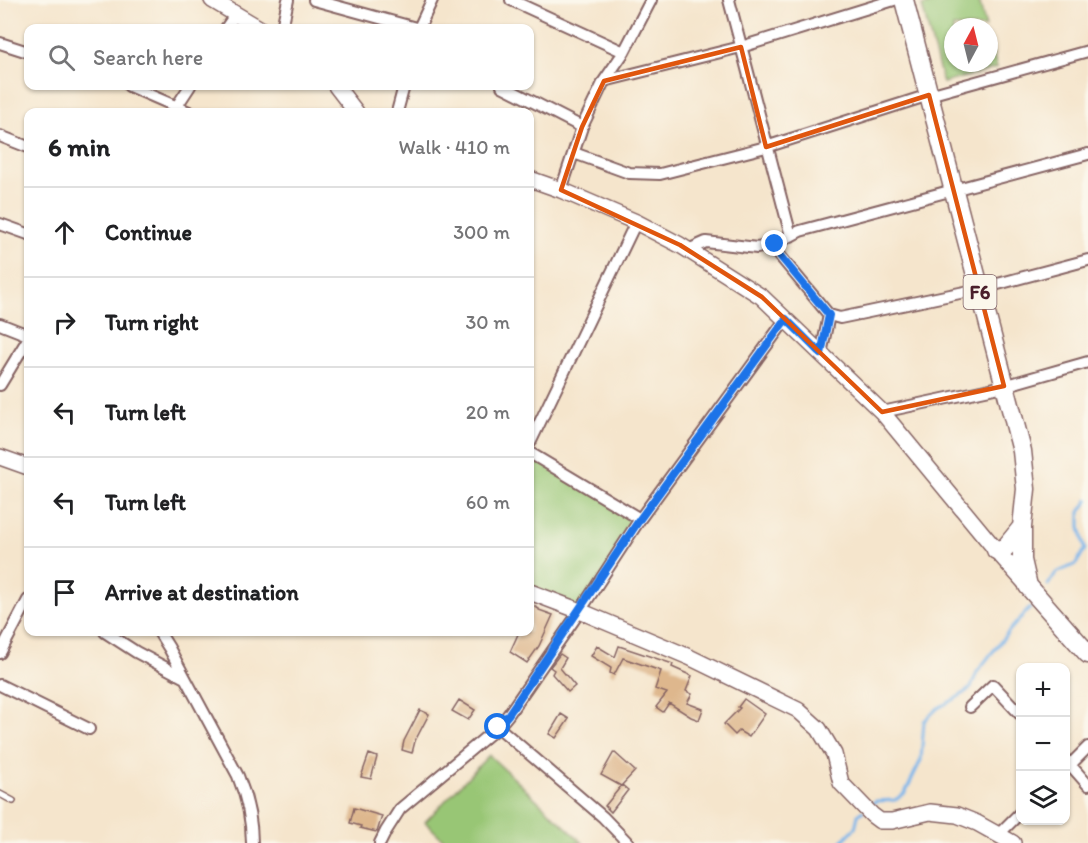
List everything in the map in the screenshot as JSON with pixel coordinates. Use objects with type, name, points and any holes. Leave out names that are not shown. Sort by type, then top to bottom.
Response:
[{"type":"highway","name":"F6","points":[[904,0],[1022,451],[1026,489],[1022,560],[1028,586],[1088,654]]},
{"type":"highway","points":[[996,550],[1005,548],[1022,528]]},
{"type":"street","points":[[212,0],[252,24]]},
{"type":"street","points":[[283,24],[288,0]]},
{"type":"street","points":[[314,0],[402,24]]},
{"type":"street","points":[[419,24],[432,0]]},
{"type":"street","points":[[511,0],[624,52]]},
{"type":"street","points":[[561,190],[582,127],[604,81],[624,52],[651,0]]},
{"type":"street","points":[[729,0],[791,236]]},
{"type":"street","points":[[604,81],[741,47],[894,0]]},
{"type":"street","points":[[229,24],[235,15]]},
{"type":"street","points":[[0,43],[24,51]]},
{"type":"street","points":[[574,153],[629,173],[660,174],[766,147],[929,95],[1088,51]]},
{"type":"street","points":[[137,90],[171,108]]},
{"type":"street","points":[[176,108],[188,90]]},
{"type":"street","points":[[339,90],[353,108]]},
{"type":"street","points":[[398,108],[403,90]]},
{"type":"street","points":[[510,90],[582,127]]},
{"type":"street","points":[[0,136],[24,145]]},
{"type":"street","points":[[688,250],[706,242],[757,248],[771,245],[800,231],[1088,154]]},
{"type":"street","points":[[534,180],[636,222],[688,250],[762,297],[882,412],[1028,586]]},
{"type":"street","points":[[534,435],[636,222]]},
{"type":"street","points":[[0,224],[24,233]]},
{"type":"street","points":[[771,245],[829,315],[840,318],[979,289],[1088,260]]},
{"type":"street","points":[[821,354],[829,315]]},
{"type":"street","points":[[380,843],[400,809],[498,727],[508,715],[640,519],[786,319]]},
{"type":"street","points":[[0,324],[24,335]]},
{"type":"street","points":[[0,385],[24,344]]},
{"type":"street","points":[[882,412],[1004,386],[1088,362]]},
{"type":"street","points":[[534,455],[640,519]]},
{"type":"street","points":[[0,457],[24,466]]},
{"type":"street","points":[[534,594],[689,657],[798,710],[819,729],[834,754],[841,783],[880,821],[892,821],[930,812],[957,815],[1013,843]]},
{"type":"street","points":[[0,653],[24,608]]},
{"type":"street","points":[[111,636],[185,678]]},
{"type":"street","points":[[161,636],[238,776],[246,797],[252,826],[252,843]]},
{"type":"street","points":[[970,707],[993,685],[1016,710]]},
{"type":"street","points":[[0,686],[89,729]]},
{"type":"street","points":[[498,727],[603,816],[628,843]]},
{"type":"street","points":[[1070,762],[1088,747]]},
{"type":"street","points":[[1070,768],[1088,785]]},
{"type":"street","points":[[999,834],[1016,817]]},
{"type":"lane","points":[[0,794],[13,801]]},
{"type":"highlighted area","points":[[741,47],[766,147],[929,95],[1004,386],[882,412],[762,297],[680,245],[561,190],[582,127],[604,81]]},
{"type":"green space","points":[[946,0],[979,0],[984,18],[944,18],[944,72],[983,72],[943,83],[922,6]]},
{"type":"green space","points":[[534,455],[640,519],[580,611],[534,594]]},
{"type":"green space","points":[[489,755],[583,843],[447,843],[425,822]]},
{"type":"building","points":[[534,606],[553,615],[539,646],[527,663],[510,652],[517,636],[534,636]]},
{"type":"building","points":[[597,646],[615,657],[619,646],[673,664],[672,667],[692,676],[686,691],[692,694],[687,703],[703,709],[699,720],[669,703],[663,712],[656,707],[667,693],[655,689],[661,671],[623,658],[614,675],[610,673],[611,668],[591,656]]},
{"type":"building","points":[[560,654],[566,658],[560,668],[575,686],[568,692],[552,674],[554,670],[550,667]]},
{"type":"building","points":[[744,699],[765,714],[749,737],[739,731],[735,735],[724,724],[740,708],[738,707]]},
{"type":"building","points":[[459,700],[475,710],[468,720],[452,711]]},
{"type":"building","points":[[420,710],[429,714],[415,741],[412,753],[402,750],[404,741]]},
{"type":"building","points":[[561,714],[569,719],[556,738],[549,734]]},
{"type":"building","points":[[614,752],[635,771],[621,786],[601,775]]},
{"type":"building","points":[[369,754],[377,757],[371,779],[361,777]]},
{"type":"building","points":[[622,785],[628,790],[611,812],[605,806]]},
{"type":"building","points":[[354,808],[382,816],[377,832],[350,823]]},
{"type":"waterway","points":[[1048,585],[1056,573],[1076,564],[1085,549],[1080,527],[1080,512],[1088,500]]},
{"type":"waterway","points":[[870,805],[876,801],[895,800],[905,793],[921,760],[924,721],[938,708],[971,688],[977,672],[1030,608]]},
{"type":"waterway","points":[[840,843],[855,828],[858,815],[863,811]]},
{"type":"route","points":[[498,727],[580,611],[640,519],[786,319],[821,354],[829,315],[771,245],[775,244]]}]
